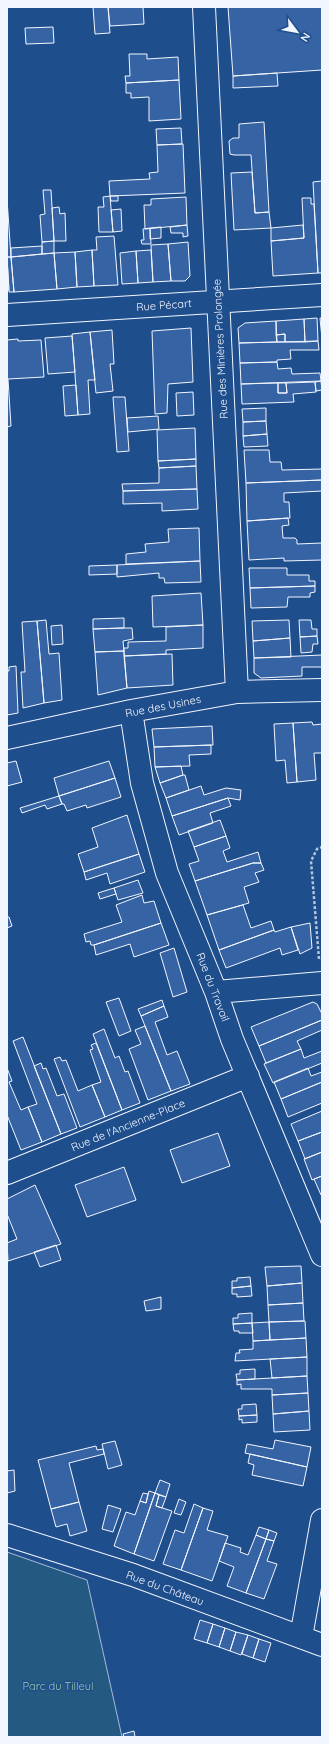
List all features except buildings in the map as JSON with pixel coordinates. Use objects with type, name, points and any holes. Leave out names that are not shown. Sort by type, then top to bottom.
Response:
[{"type":"street","name":"Rue des Minières Prolongée","points":[[204,7],[237,692]]},
{"type":"street","name":"Rue Pécart","points":[[7,315],[322,295]]},
{"type":"street","name":"Rue des Usines","points":[[7,738],[237,692],[322,690]]},
{"type":"street","name":"Rue du Travail","points":[[131,712],[142,783],[167,873],[216,992],[232,1039],[322,1254]]},
{"type":"street","points":[[216,992],[322,983]]},
{"type":"street","name":"Rue de l'Ancienne-Place","points":[[8,1168],[248,1076]]},
{"type":"street","points":[[301,1637],[322,1520]]},
{"type":"street","name":"Rue du Château","points":[[7,1535],[133,1575],[322,1645]]},
{"type":"path","points":[[322,847],[317,849],[311,861],[322,983]]},
{"type":"green space","name":"Parc du Tilleul","points":[[7,1552],[87,1580],[122,1737],[7,1737]]}]
